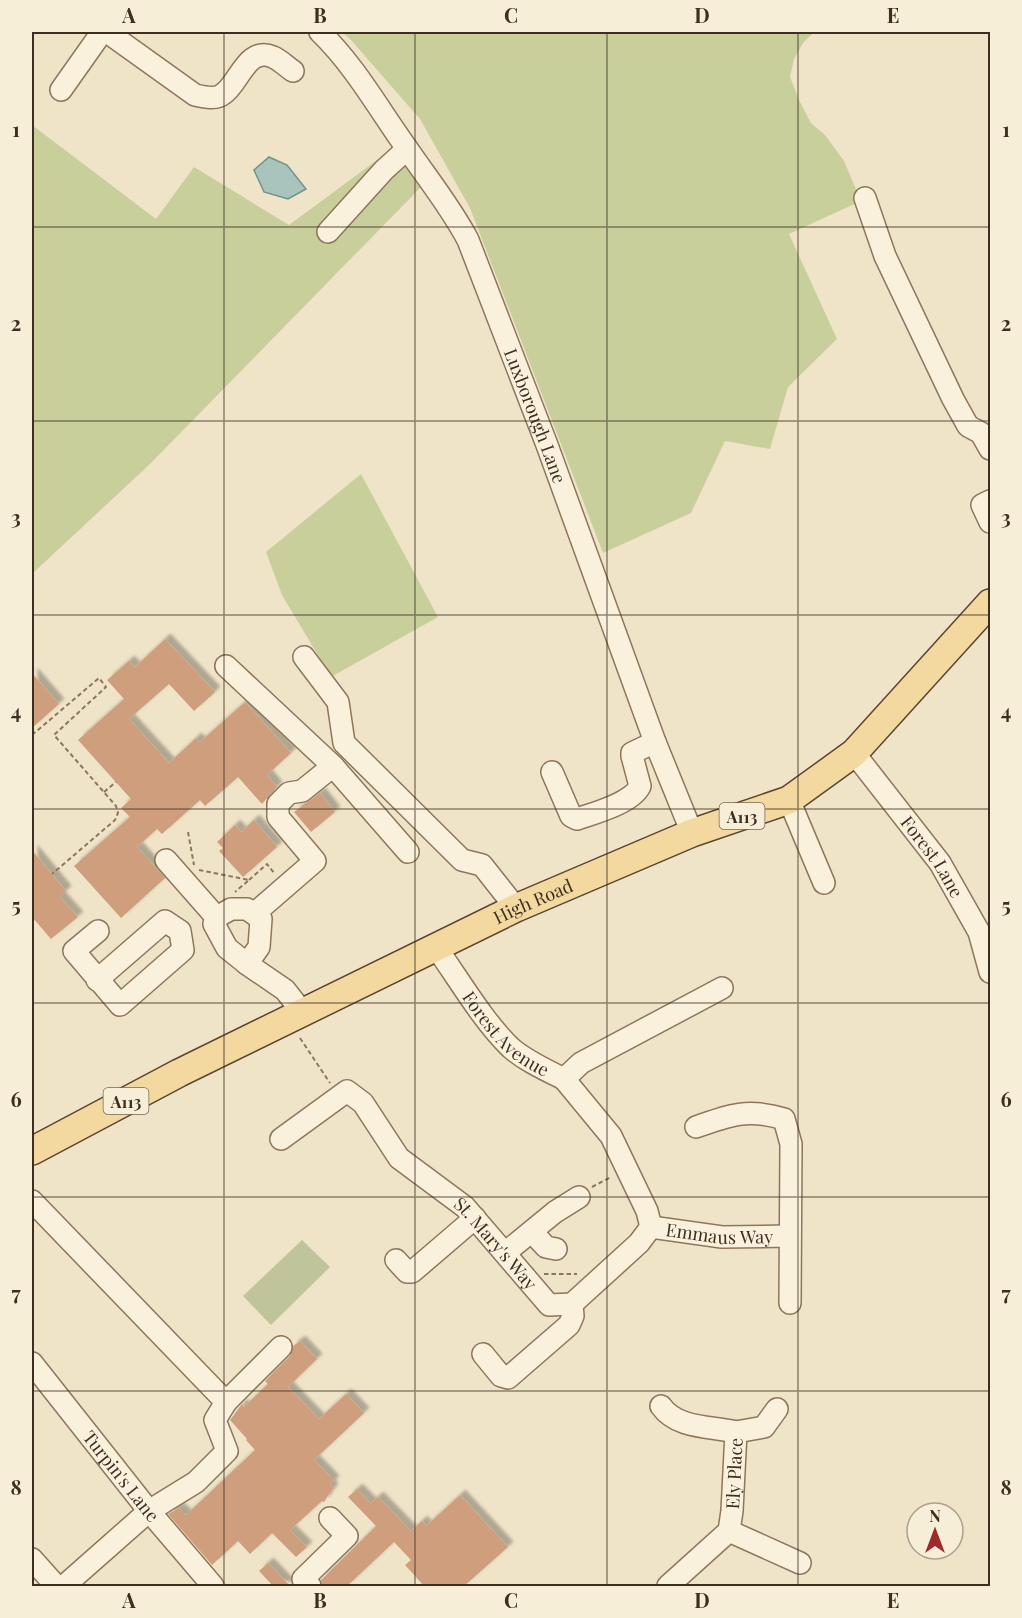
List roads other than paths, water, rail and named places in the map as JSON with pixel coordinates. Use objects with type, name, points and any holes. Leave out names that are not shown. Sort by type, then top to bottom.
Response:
[{"type":"main road","name":"High Road","points":[[32,1151],[179,1073],[516,908],[692,833],[789,801],[854,753],[990,603]]},
{"type":"street","points":[[61,90],[104,32],[195,96],[208,98],[223,95],[250,60],[261,55],[272,56],[293,71]]},
{"type":"street","name":"Luxborough Lane","points":[[320,32],[358,75],[407,149],[454,213],[468,240],[547,445],[655,742],[692,833]]},
{"type":"street","points":[[328,232],[384,170],[407,149]]},
{"type":"street","points":[[865,198],[885,256],[949,391],[968,426],[981,433],[990,449]]},
{"type":"street","points":[[990,501],[982,505],[990,522]]},
{"type":"street","points":[[304,657],[338,702],[344,743],[462,860],[482,865],[516,908]]},
{"type":"street","points":[[226,666],[333,766],[408,852]]},
{"type":"street","points":[[552,772],[571,816],[577,819],[624,801],[635,794],[640,786],[632,753],[655,742]]},
{"type":"street","name":"Forest Lane","points":[[854,753],[940,863],[979,932],[990,972]]},
{"type":"street","points":[[255,913],[315,861],[278,817],[278,804],[289,793],[302,791],[333,766]]},
{"type":"street","points":[[789,801],[825,883]]},
{"type":"street","points":[[168,862],[215,921],[227,948],[285,990],[296,1016]]},
{"type":"street","points":[[180,931],[185,927],[215,921],[231,909],[247,909],[261,919],[262,929],[259,946],[247,964]]},
{"type":"street","points":[[97,980],[165,921],[180,931],[183,950],[120,1005],[97,980],[74,951],[98,931]]},
{"type":"street","name":"Forest Avenue","points":[[435,946],[494,1030],[512,1049],[540,1068],[564,1079],[581,1063],[722,988]]},
{"type":"street","points":[[483,1354],[501,1376],[508,1378],[569,1325],[573,1316],[572,1304],[639,1243],[651,1227],[647,1211],[611,1136],[564,1079]]},
{"type":"street","name":"St. Mary's Way","points":[[281,1139],[347,1091],[363,1103],[399,1158],[465,1207],[549,1305],[572,1304]]},
{"type":"street","name":"Emmaus Way","points":[[696,1127],[732,1114],[766,1113],[784,1119],[790,1144],[790,1303]]},
{"type":"street","points":[[505,1253],[579,1197]]},
{"type":"street","points":[[32,1202],[226,1402]]},
{"type":"street","points":[[396,1260],[407,1272],[412,1272],[475,1218]]},
{"type":"street","name":"Emmaus Way","points":[[651,1227],[722,1237],[790,1236]]},
{"type":"street","points":[[531,1232],[546,1247],[556,1249]]},
{"type":"street","points":[[64,1587],[149,1511],[196,1482],[227,1451],[215,1420],[226,1402],[281,1347]]},
{"type":"street","name":"Turpin's Lane","points":[[32,1363],[149,1511],[213,1587]]},
{"type":"street","points":[[661,1406],[673,1419],[736,1432]]},
{"type":"street","name":"Ely Place","points":[[668,1587],[729,1531],[736,1432],[764,1427],[777,1409]]},
{"type":"street","points":[[310,1587],[303,1579],[347,1536],[330,1518]]},
{"type":"street","name":"Ely Place","points":[[729,1531],[800,1563]]},
{"type":"street","points":[[32,1559],[56,1587]]},
{"type":"water","points":[[269,157],[287,165],[306,189],[288,199],[264,192],[254,170]]}]
